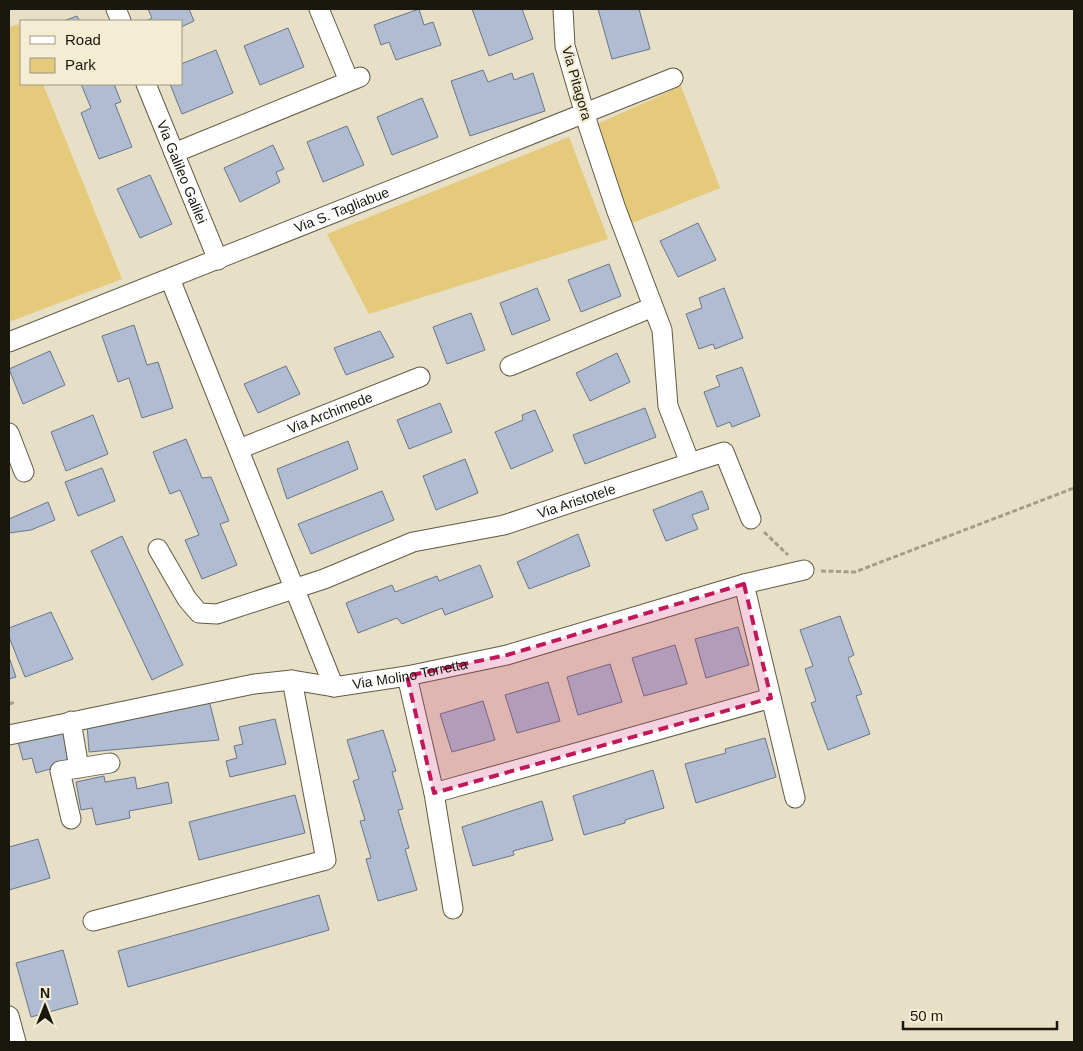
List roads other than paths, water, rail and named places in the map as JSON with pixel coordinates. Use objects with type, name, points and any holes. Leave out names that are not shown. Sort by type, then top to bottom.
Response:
[{"type":"street","points":[[174,153],[355,79],[319,9]]},
{"type":"street","name":"Via Pitagora","points":[[562,9],[565,46],[588,121]]},
{"type":"street","name":"Via S. Tagliabue","points":[[9,342],[170,278],[588,121],[673,78]]},
{"type":"street","name":"Via Galileo Galilei","points":[[146,85],[218,260]]},
{"type":"street","points":[[588,121],[616,209],[662,330],[668,406],[690,463]]},
{"type":"street","points":[[170,278],[334,686]]},
{"type":"street","points":[[510,366],[653,307]]},
{"type":"street","name":"Via Archimede","points":[[239,449],[420,377]]},
{"type":"street","points":[[9,433],[24,472]]},
{"type":"street","name":"Via Aristotele","points":[[158,549],[187,599],[199,613],[217,614],[294,590],[413,542],[504,525],[724,452],[751,519]]},
{"type":"street","name":"Via Molino Torretta","points":[[9,735],[254,684],[292,680],[334,686],[407,676],[507,655],[744,584],[804,570]]},
{"type":"street","points":[[744,584],[795,798]]},
{"type":"street","points":[[407,676],[434,793],[453,909]]},
{"type":"street","points":[[93,921],[326,860],[292,680]]},
{"type":"street","points":[[434,793],[771,698]]},
{"type":"street","points":[[71,721],[79,768]]},
{"type":"street","points":[[71,819],[60,771],[110,763]]},
{"type":"street","points":[[9,1016],[16,1042]]}]
